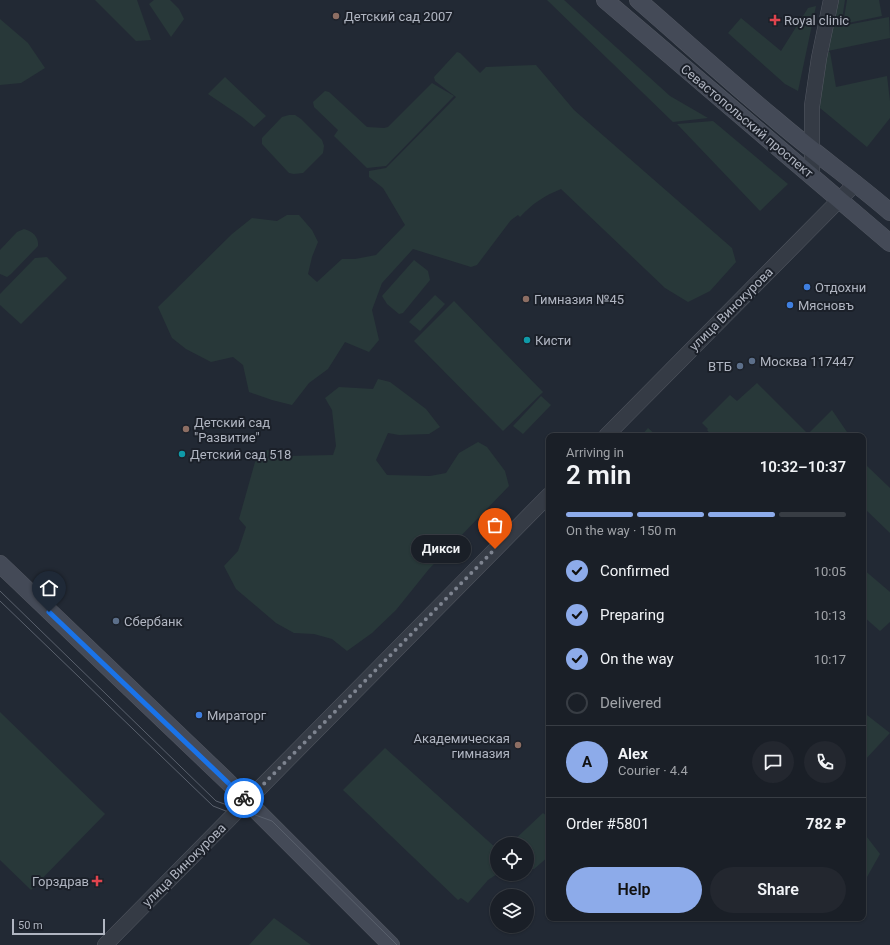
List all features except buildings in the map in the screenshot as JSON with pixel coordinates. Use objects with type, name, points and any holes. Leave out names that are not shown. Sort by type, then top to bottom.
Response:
[{"type":"main road","name":"Севастопольский проспект","points":[[605,0],[890,243]]},
{"type":"main road","name":"Севастопольский проспект","points":[[638,0],[811,149],[856,183],[890,212]]},
{"type":"main road","points":[[0,564],[247,801],[391,945]]},
{"type":"street","points":[[812,177],[811,149],[813,98],[830,0]]},
{"type":"street","name":"улица Винокурова","points":[[609,433],[856,183]]},
{"type":"street","name":"улица Винокурова","points":[[105,945],[546,498]]},
{"type":"shaded area","points":[[95,0],[137,0],[151,40],[136,41]]},
{"type":"shaded area","points":[[154,0],[170,0],[179,9],[184,19],[171,37],[149,4]]},
{"type":"shaded area","points":[[547,0],[564,0],[670,96],[708,118],[673,122]]},
{"type":"shaded area","points":[[833,0],[845,0],[841,26],[889,17],[890,38],[823,52]]},
{"type":"shaded area","points":[[847,0],[879,0],[882,16],[843,24]]},
{"type":"shaded area","points":[[816,6],[798,91],[785,84],[728,33],[741,18],[781,51],[808,8]]},
{"type":"shaded area","points":[[0,19],[28,43],[45,68],[21,83],[0,85]]},
{"type":"shaded area","points":[[457,52],[460,53],[480,73],[486,67],[536,65],[574,110],[732,248],[736,262],[710,291],[688,302],[665,288],[561,189],[539,200],[520,217],[518,215],[511,220],[477,265],[471,267],[413,249],[382,283],[372,310],[379,340],[369,352],[345,342],[328,369],[309,383],[292,405],[249,392],[243,365],[233,357],[211,362],[186,349],[172,338],[158,307],[232,234],[252,218],[277,221],[287,215],[299,215],[312,230],[318,242],[312,257],[308,274],[317,282],[342,259],[355,259],[376,255],[405,225],[383,188],[369,177],[369,171],[386,168],[456,97],[435,81],[434,77]]},
{"type":"shaded area","points":[[830,52],[836,87],[887,76],[890,101],[890,118],[867,147],[820,108],[823,53]]},
{"type":"shaded area","points":[[225,77],[266,116],[254,127],[208,94]]},
{"type":"shaded area","points":[[432,83],[454,96],[386,166],[367,168],[334,136],[338,130],[314,107],[313,102],[325,91],[329,92],[367,127],[384,128],[388,127]]},
{"type":"shaded area","points":[[295,115],[301,119],[322,140],[324,146],[323,153],[303,173],[289,173],[262,144],[262,138],[282,117]]},
{"type":"shaded area","points":[[713,121],[788,184],[760,211],[677,124]]},
{"type":"shaded area","points":[[24,229],[35,235],[38,240],[38,246],[7,277],[0,274],[0,250],[17,232]]},
{"type":"shaded area","points":[[47,257],[67,278],[21,324],[0,305],[0,294],[35,258]]},
{"type":"shaded area","points":[[414,260],[428,271],[430,280],[403,313],[399,314],[387,304],[382,296]]},
{"type":"shaded area","points":[[435,295],[445,304],[420,331],[409,322]]},
{"type":"shaded area","points":[[454,301],[543,392],[503,431],[414,341]]},
{"type":"shaded area","points":[[378,379],[390,382],[426,409],[440,427],[429,434],[399,435],[388,433],[376,460],[387,475],[430,476],[446,473],[459,453],[478,442],[487,447],[505,471],[509,486],[429,569],[396,610],[372,633],[347,651],[332,639],[314,634],[294,633],[276,623],[236,589],[224,566],[238,551],[246,527],[239,519],[255,462],[267,450],[287,456],[333,455],[336,446],[332,410],[325,398],[339,387],[373,389]]},
{"type":"shaded area","points":[[757,383],[807,433],[710,433],[702,423],[730,395],[737,401]]},
{"type":"shaded area","points":[[541,396],[551,405],[523,434],[513,426]]},
{"type":"shaded area","points":[[832,410],[846,433],[809,433]]},
{"type":"shaded area","points":[[648,428],[654,433],[644,433]]},
{"type":"shaded area","points":[[866,466],[890,488],[890,533],[866,510]]},
{"type":"shaded area","points":[[866,572],[890,592],[890,622],[880,631],[866,619]]},
{"type":"shaded area","points":[[0,712],[105,814],[31,890],[0,860]]},
{"type":"shaded area","points":[[866,714],[890,733],[866,759]]},
{"type":"shaded area","points":[[385,748],[490,843],[490,879],[468,903],[461,898],[458,900],[343,790]]},
{"type":"shaded area","points":[[543,813],[546,816],[546,859],[534,869],[534,837],[517,837]]},
{"type":"shaded area","points":[[866,836],[880,854],[866,879]]},
{"type":"shaded area","points":[[274,918],[311,945],[249,945]]},
{"type":"tram line","points":[[0,591],[216,801],[272,821],[397,945]]},
{"type":"tram line","points":[[0,601],[213,806],[226,811]]},
{"type":"way so far","points":[[244,798],[247,801],[495,549]]},
{"type":"place","name":"Детский сад 2007","points":[[336,16]]},
{"type":"place","name":"Royal clinic","points":[[775,20]]},
{"type":"place","name":"Отдохни","points":[[807,287]]},
{"type":"place","name":"Гимназия №45","points":[[526,299]]},
{"type":"place","name":"Мясновъ","points":[[790,305]]},
{"type":"place","name":"Кисти","points":[[527,340]]},
{"type":"place","name":"Москва 117447","points":[[752,361]]},
{"type":"place","name":"ВТБ","points":[[740,366]]},
{"type":"place","name":"Детский сад \"Развитие\"","points":[[186,429]]},
{"type":"place","name":"Детский сад 518","points":[[182,454]]},
{"type":"place","name":"Дикси","points":[[495,549]]},
{"type":"place","name":"Сбербанк","points":[[116,621]]},
{"type":"place","name":"Мираторг","points":[[199,715]]},
{"type":"place","name":"Академическая гимназия","points":[[518,745]]},
{"type":"place","name":"Горздрав","points":[[97,881]]},
{"type":"route","points":[[49,612],[244,798]]}]
